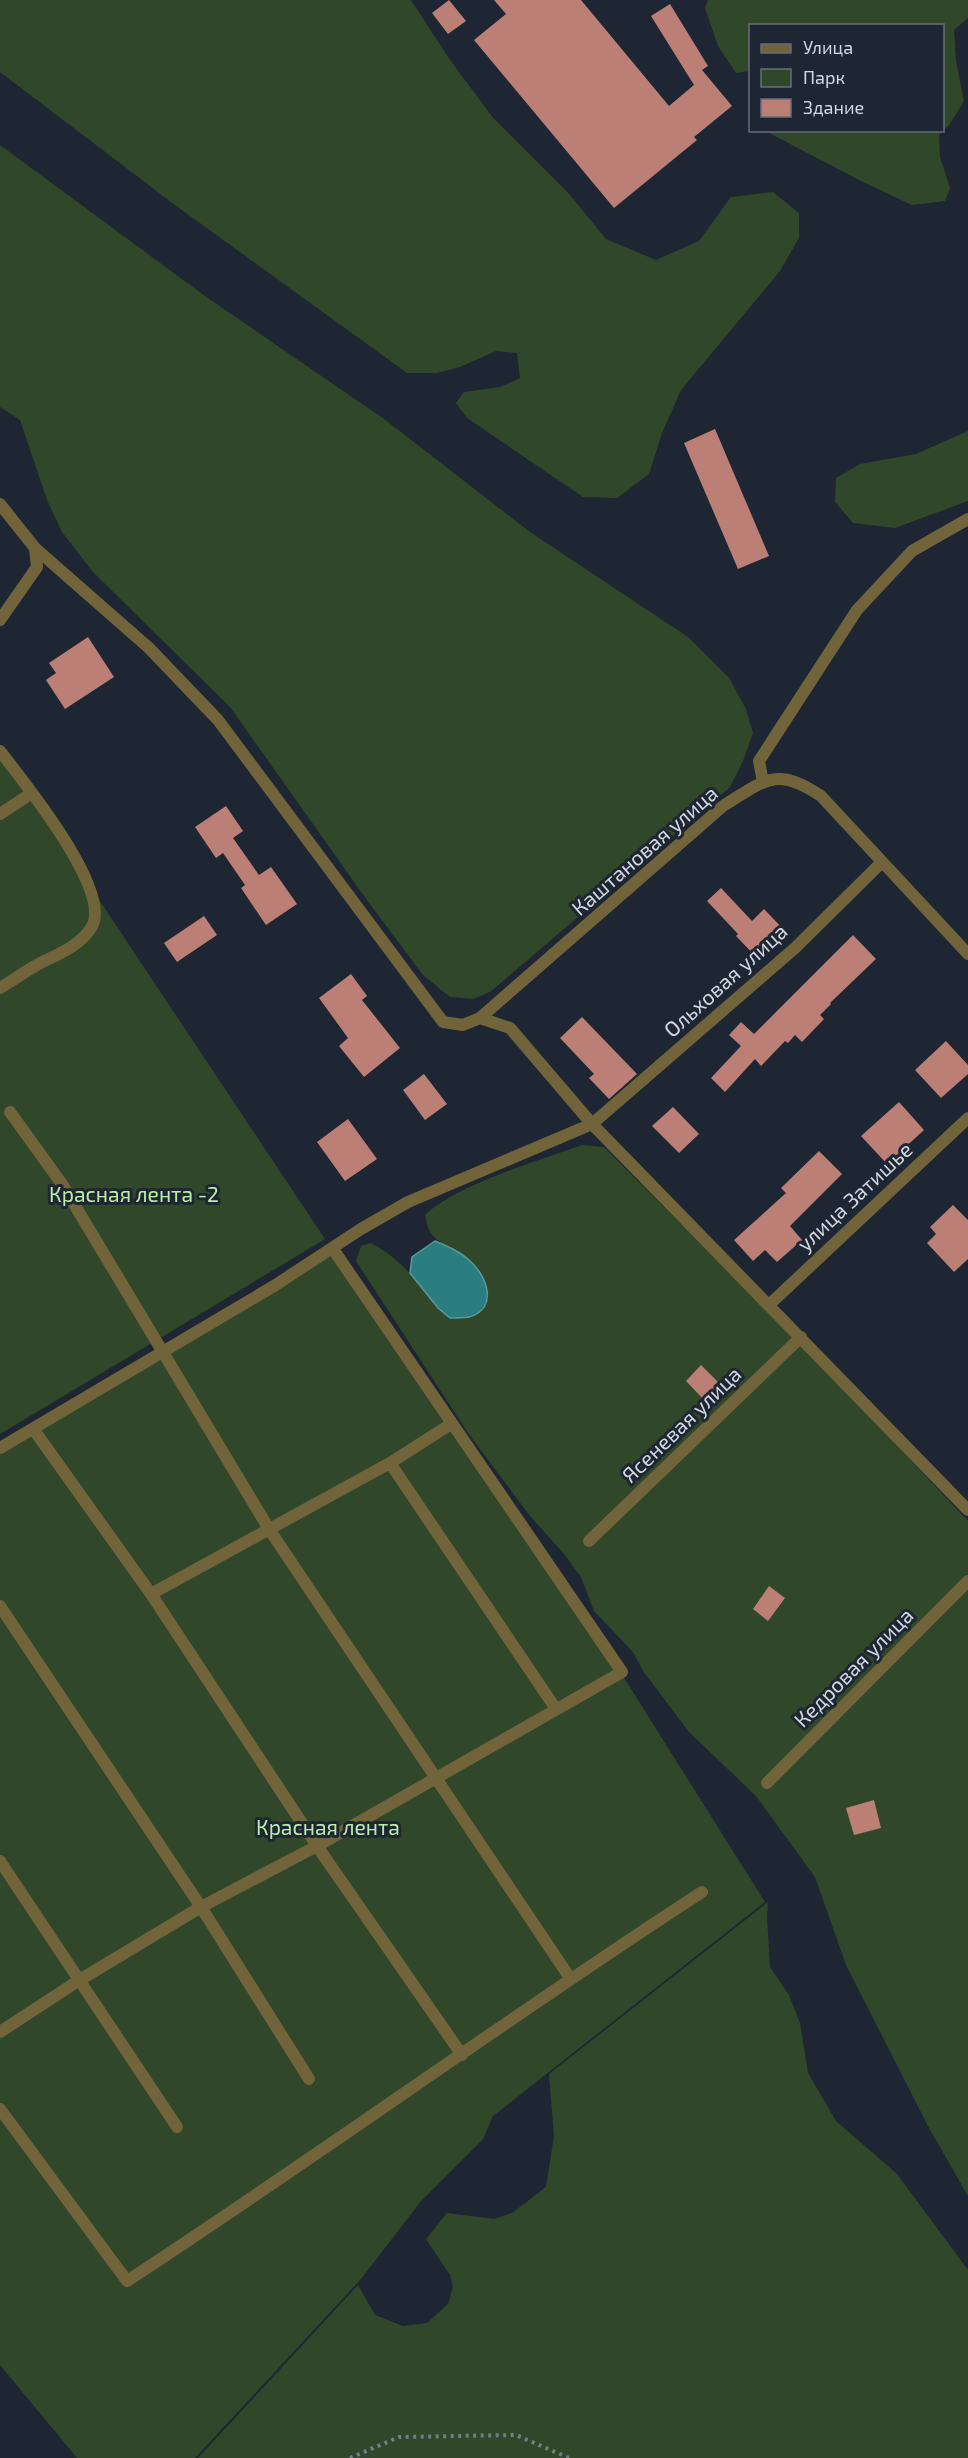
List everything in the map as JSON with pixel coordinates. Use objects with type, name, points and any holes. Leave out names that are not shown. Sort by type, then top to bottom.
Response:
[{"type":"street","points":[[0,504],[35,548],[149,648],[218,720],[443,1022],[463,1025],[480,1018],[510,1028],[592,1124],[770,1304],[968,1510]]},
{"type":"street","points":[[763,782],[759,761],[857,610],[912,551],[968,519]]},
{"type":"street","points":[[0,620],[36,567],[35,548]]},
{"type":"street","points":[[0,751],[32,793],[82,868],[97,909],[93,926],[77,944],[0,988]]},
{"type":"street","name":"Каштановая улица","points":[[480,1018],[723,806],[763,782],[780,778],[800,782],[821,796],[968,954]]},
{"type":"street","points":[[0,814],[32,793]]},
{"type":"street","name":"Ольховая улица","points":[[0,1448],[162,1353],[408,1202],[592,1124],[795,948],[882,862]]},
{"type":"street","points":[[10,1112],[62,1184],[269,1529],[570,1978]]},
{"type":"street","name":"улица Затишье","points":[[770,1304],[968,1118]]},
{"type":"street","points":[[0,2032],[78,1981],[201,1907],[317,1845],[622,1672],[333,1249]]},
{"type":"street","name":"Ясеневая улица","points":[[590,1541],[801,1337]]},
{"type":"street","points":[[151,1594],[390,1463],[451,1424]]},
{"type":"street","points":[[33,1430],[151,1594],[317,1845],[462,2055]]},
{"type":"street","points":[[390,1463],[556,1709]]},
{"type":"street","name":"Кедровая улица","points":[[767,1783],[968,1581]]},
{"type":"street","points":[[0,1606],[201,1907],[309,2079]]},
{"type":"street","points":[[0,1861],[177,2127]]},
{"type":"street","points":[[0,2109],[127,2281],[276,2183],[570,1978],[702,1892]]},
{"type":"path","points":[[350,2458],[399,2437],[516,2434],[569,2458]]},
{"type":"green space","points":[[0,0],[411,0],[450,60],[494,119],[570,195],[606,239],[656,260],[699,241],[731,197],[773,192],[799,213],[799,238],[780,271],[681,390],[662,433],[649,474],[617,498],[583,497],[467,418],[456,403],[464,392],[500,387],[520,378],[517,353],[496,351],[460,367],[437,373],[407,373],[175,205],[0,72]]},
{"type":"green space","points":[[708,0],[968,0],[968,18],[954,30],[956,61],[964,101],[944,130],[944,24],[749,24],[749,71],[736,73],[718,46],[705,8]]},
{"type":"green space","points":[[770,132],[942,132],[939,135],[940,157],[950,188],[945,201],[912,205]]},
{"type":"green space","points":[[0,145],[205,296],[384,419],[530,532],[688,637],[729,678],[746,709],[753,733],[730,787],[490,992],[473,999],[450,997],[423,975],[230,707],[93,572],[62,532],[47,500],[20,420],[0,407]]},
{"type":"green space","points":[[968,431],[968,501],[895,528],[853,523],[835,502],[836,478],[860,464],[916,454]]},
{"type":"green space","name":"Красная лента -2","points":[[0,751],[325,1239],[0,1434]]},
{"type":"green space","points":[[582,1145],[604,1147],[816,1360],[968,1521],[968,2196],[928,2126],[846,1965],[815,1877],[756,1796],[689,1732],[643,1671],[633,1652],[594,1611],[581,1577],[565,1555],[530,1516],[468,1433],[356,1261],[361,1246],[371,1243],[408,1271],[438,1308],[452,1248],[433,1236],[425,1215],[457,1193],[478,1183]]},
{"type":"green space","name":"Красная лента","points":[[332,1250],[621,1673],[765,1902],[493,2116],[483,2139],[421,2201],[361,2279],[195,2458],[77,2458],[0,2365],[0,1448]]},
{"type":"green space","points":[[768,1902],[770,1967],[789,1995],[800,2023],[808,2073],[836,2121],[897,2174],[968,2270],[968,2458],[198,2458],[358,2285],[375,2315],[403,2326],[427,2323],[448,2304],[453,2287],[450,2275],[426,2239],[447,2213],[494,2219],[512,2213],[546,2187],[554,2136],[549,2074]]},
{"type":"shaded area","points":[[435,1241],[461,1254],[481,1274],[487,1290],[487,1299],[479,1313],[469,1317],[450,1318],[438,1308],[410,1273],[412,1257]]},
{"type":"building","points":[[449,0],[466,21],[448,34],[432,13]]},
{"type":"building","points":[[494,0],[581,0],[669,106],[694,85],[651,16],[670,4],[708,66],[702,70],[732,106],[694,137],[697,140],[614,208],[474,40],[506,14]]},
{"type":"building","points":[[715,429],[769,556],[738,569],[684,443]]},
{"type":"building","points":[[88,637],[114,677],[65,709],[46,680],[56,673],[49,663]]},
{"type":"building","points":[[226,806],[243,831],[233,838],[259,875],[271,867],[297,904],[266,925],[241,888],[245,885],[223,853],[216,858],[195,827]]},
{"type":"building","points":[[721,888],[752,921],[764,909],[787,933],[759,960],[707,901]]},
{"type":"building","points":[[204,916],[217,935],[177,962],[164,943]]},
{"type":"building","points":[[853,935],[876,959],[830,1003],[820,1015],[824,1019],[802,1042],[795,1035],[788,1043],[785,1041],[761,1066],[755,1059],[725,1092],[711,1078],[741,1046],[729,1035],[741,1022],[754,1034]]},
{"type":"building","points":[[351,974],[367,996],[362,1000],[400,1048],[364,1077],[339,1046],[348,1038],[319,998]]},
{"type":"building","points":[[582,1017],[637,1074],[609,1099],[589,1078],[594,1074],[560,1038]]},
{"type":"building","points":[[946,1041],[968,1065],[968,1074],[941,1098],[915,1070]]},
{"type":"building","points":[[424,1074],[447,1104],[425,1120],[403,1090]]},
{"type":"building","points":[[899,1102],[924,1130],[887,1164],[861,1136]]},
{"type":"building","points":[[673,1107],[699,1134],[679,1153],[652,1126]]},
{"type":"building","points":[[348,1119],[377,1159],[345,1181],[317,1142]]},
{"type":"building","points":[[819,1151],[842,1174],[790,1226],[802,1240],[777,1262],[765,1250],[753,1261],[734,1240],[786,1193],[781,1188]]},
{"type":"building","points":[[953,1205],[968,1220],[968,1259],[954,1272],[927,1243],[936,1234],[930,1227]]},
{"type":"building","points":[[701,1365],[721,1385],[705,1401],[686,1381]]},
{"type":"building","points":[[769,1586],[785,1598],[768,1621],[753,1609]]},
{"type":"building","points":[[874,1800],[881,1828],[854,1835],[846,1808]]}]
